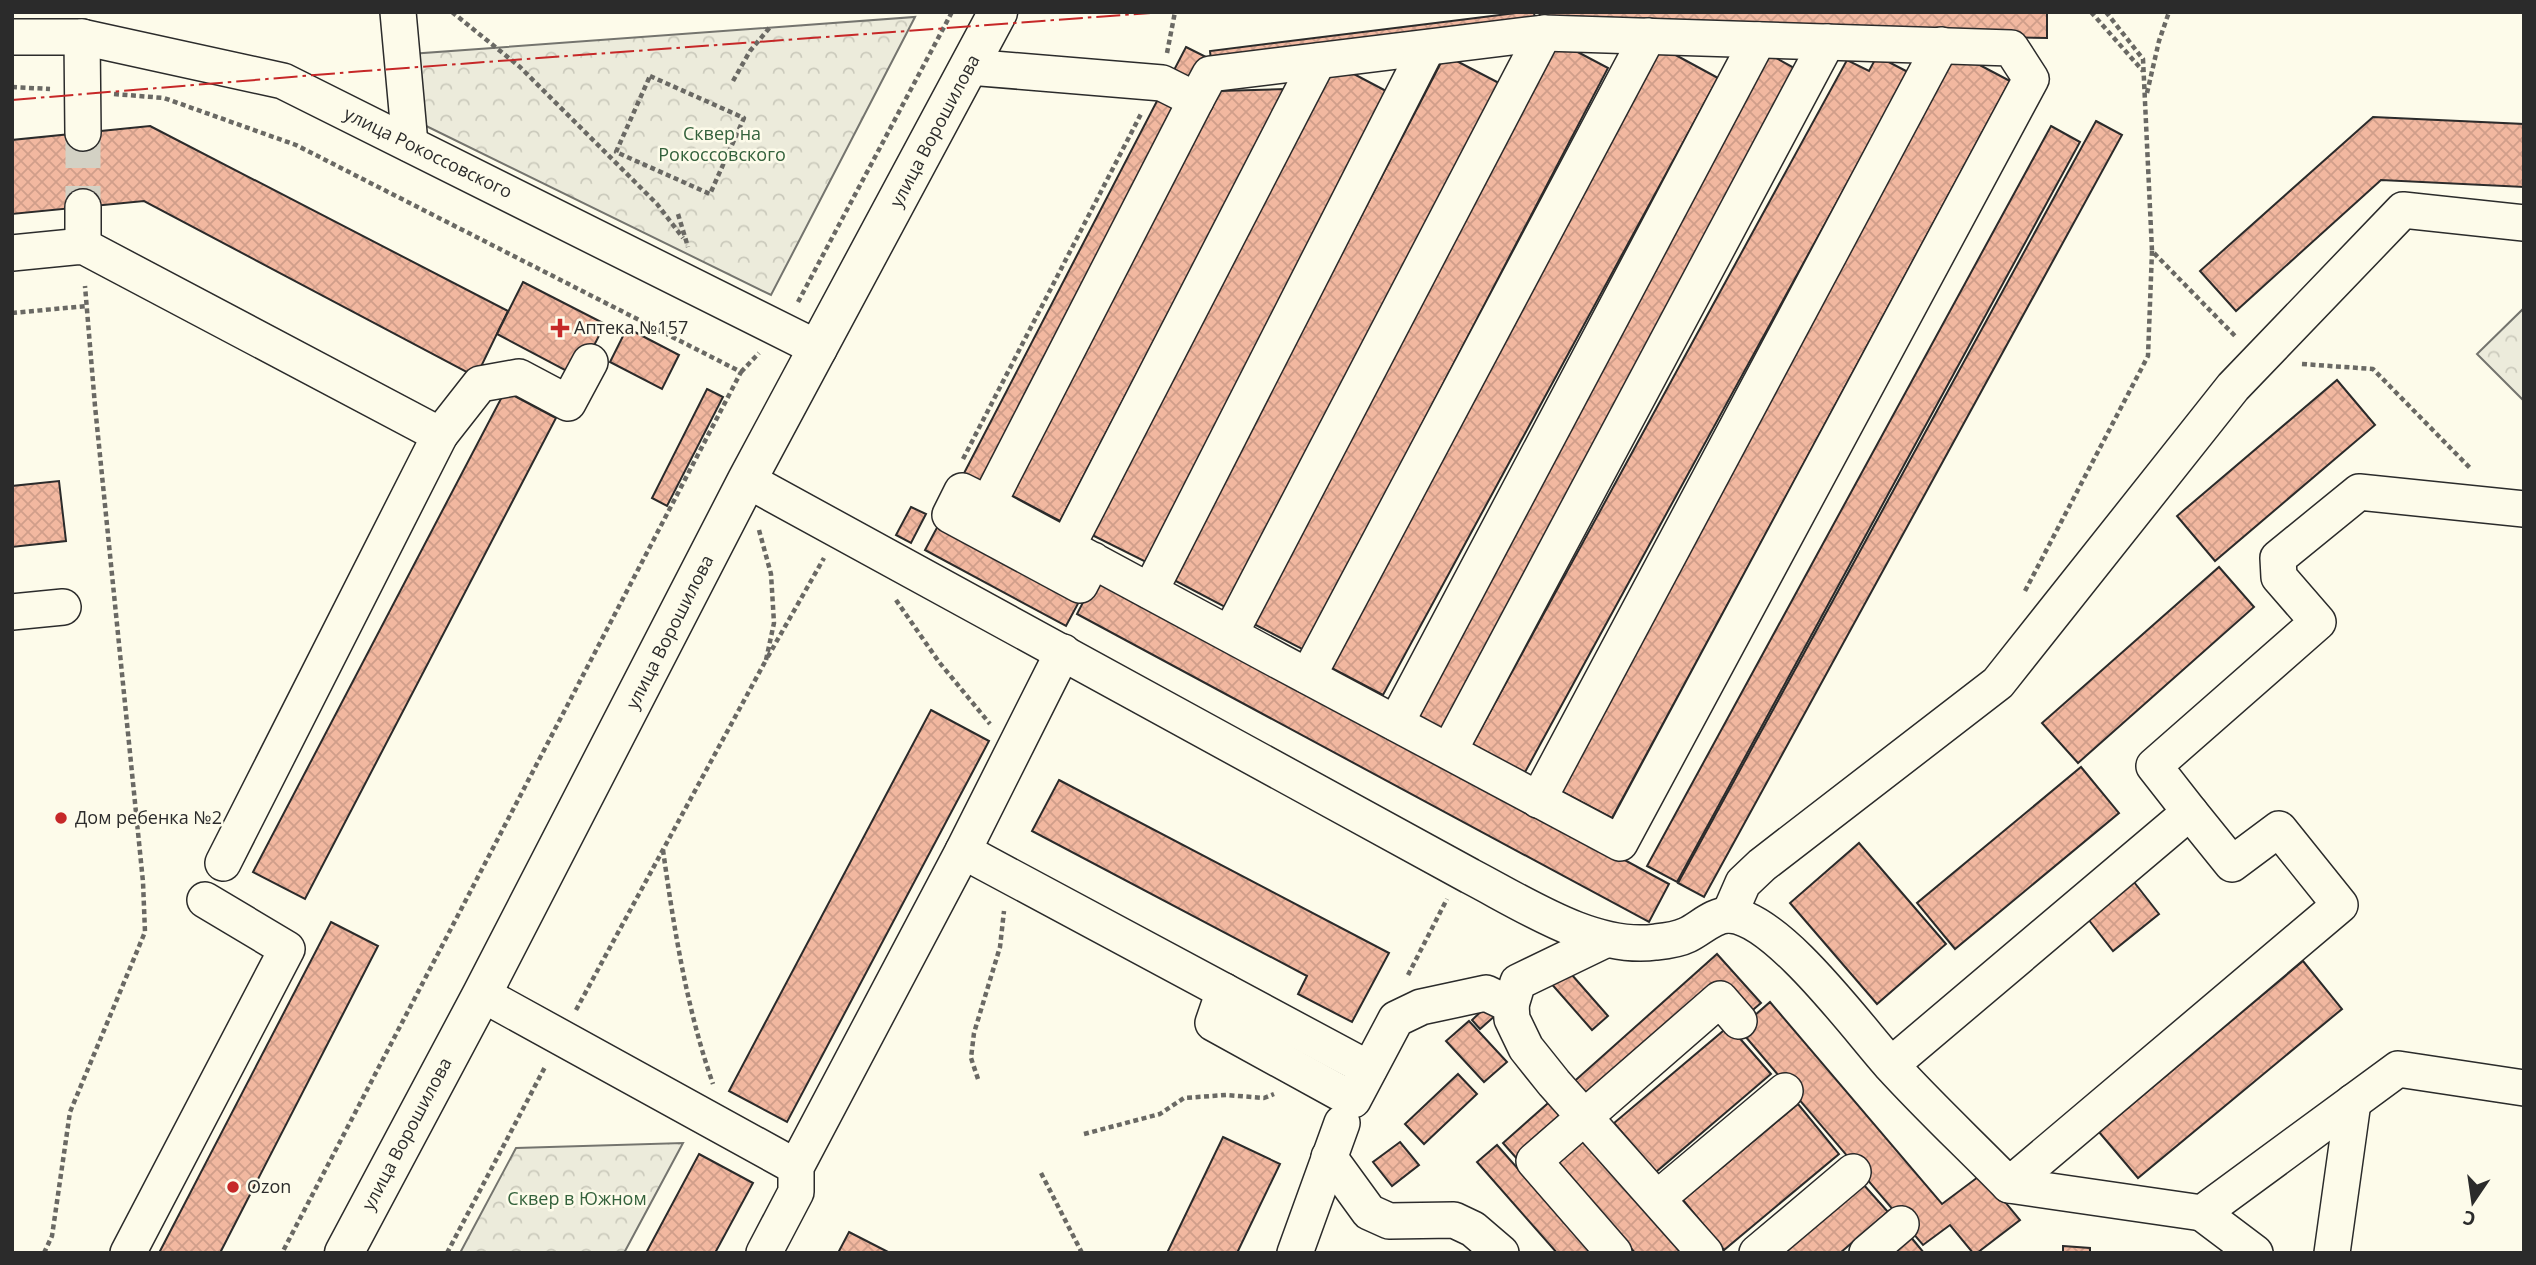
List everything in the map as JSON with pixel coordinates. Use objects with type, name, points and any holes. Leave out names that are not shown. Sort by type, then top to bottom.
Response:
[{"type":"main road","name":"улица Ворошилова","points":[[344,1253],[482,994],[747,480],[820,349],[998,12]]},
{"type":"street","points":[[398,12],[410,144]]},
{"type":"street","points":[[1230,634],[1544,33]]},
{"type":"street","points":[[1080,554],[1620,844],[2031,79],[2011,48],[1544,33],[1210,74],[988,504],[962,491],[950,515],[1080,585],[1080,554],[1318,61]]},
{"type":"street","points":[[1308,676],[1648,36]]},
{"type":"street","name":"улица Рокоссовского","points":[[12,37],[82,37],[283,82],[820,349]]},
{"type":"street","points":[[82,37],[83,133]]},
{"type":"street","points":[[1396,723],[1758,40]]},
{"type":"street","points":[[1449,751],[1827,42]]},
{"type":"street","points":[[1538,800],[1941,45]]},
{"type":"street","points":[[1150,591],[1427,48]]},
{"type":"street","points":[[969,67],[1163,83],[1196,100]]},
{"type":"street","points":[[83,207],[83,246]]},
{"type":"street","points":[[1729,915],[1743,883],[1762,865],[1998,683],[2233,387],[2403,210],[2524,223]]},
{"type":"street","points":[[12,253],[83,246],[440,435]]},
{"type":"street","points":[[223,863],[440,435],[480,384],[519,377],[568,403],[590,362]]},
{"type":"street","points":[[747,480],[1470,876],[1556,919],[1605,940],[1629,943],[1686,936],[1706,922],[1729,915],[1762,926],[1807,968],[1891,1065],[2009,1185],[2202,1213],[2255,1253]]},
{"type":"street","points":[[2009,1185],[2340,905],[2279,830],[2232,864],[2154,766],[2318,622],[2279,577],[2278,558],[2359,492],[2516,508]]},
{"type":"street","points":[[12,612],[63,607]]},
{"type":"street","points":[[764,1253],[796,1192],[796,1167],[963,851],[1063,652]]},
{"type":"street","points":[[1891,1065],[2190,812]]},
{"type":"street","points":[[963,851],[1369,1069],[1396,1019],[1439,1002],[1505,993],[1605,940]]},
{"type":"street","points":[[128,1253],[287,949],[205,900]]},
{"type":"street","points":[[1505,993],[1526,1048],[1705,1253]]},
{"type":"street","points":[[482,994],[796,1167]]},
{"type":"street","points":[[1614,1253],[1534,1161],[1720,999],[1740,1021]]},
{"type":"street","points":[[2202,1213],[2398,1069],[2524,1088]]},
{"type":"street","points":[[1658,1198],[1785,1091]]},
{"type":"street","points":[[2332,1253],[2353,1102]]},
{"type":"street","points":[[1295,1253],[1342,1123]]},
{"type":"street","points":[[1329,1157],[1369,1212],[1390,1221],[1454,1220],[1473,1229],[1501,1253]]},
{"type":"street","points":[[1757,1253],[1853,1172]]},
{"type":"street","points":[[1867,1253],[1900,1224]]},
{"type":"path","points":[[452,12],[520,67],[657,204],[683,238]]},
{"type":"path","points":[[796,308],[952,12]]},
{"type":"path","points":[[962,460],[1156,82],[1168,50],[1175,12]]},
{"type":"path","points":[[2091,12],[2144,72]]},
{"type":"path","points":[[2021,599],[2148,356],[2152,251],[2143,59],[2106,12]]},
{"type":"path","points":[[2145,100],[2169,12]]},
{"type":"path","points":[[733,81],[750,51],[771,26]]},
{"type":"path","points":[[650,76],[744,118],[710,194],[616,152],[650,76]]},
{"type":"path","points":[[12,87],[164,98],[296,145],[741,372],[282,1253]]},
{"type":"path","points":[[44,1253],[52,1236],[70,1112],[145,932],[143,882],[116,632],[83,246]]},
{"type":"path","points":[[2152,251],[2259,360],[2373,369],[2516,508]]},
{"type":"path","points":[[12,313],[87,306]]},
{"type":"path","points":[[755,519],[771,573],[774,624],[766,660]]},
{"type":"path","points":[[573,1015],[766,660],[826,556]]},
{"type":"path","points":[[888,589],[939,662],[1004,743],[1010,757]]},
{"type":"path","points":[[663,849],[683,970],[699,1038],[716,1092]]},
{"type":"path","points":[[978,1079],[971,1058],[974,1032],[1000,947],[1004,911],[1001,871]]},
{"type":"path","points":[[1412,968],[1448,897]]},
{"type":"path","points":[[447,1253],[545,1067]]},
{"type":"path","points":[[1084,1134],[1160,1115],[1184,1098],[1226,1095],[1264,1098],[1282,1091]]},
{"type":"path","points":[[1041,1173],[1082,1253]]},
{"type":"green space","name":"Сквер на Рокоссовского","points":[[915,17],[771,295],[416,121],[410,54]]},
{"type":"green space","points":[[2524,308],[2524,401],[2477,354]]},
{"type":"green space","name":"Сквер в Южном","points":[[683,1143],[624,1253],[460,1253],[516,1148]]},
{"type":"building","points":[[1534,12],[1536,29],[1212,69],[1210,51]]},
{"type":"building","points":[[1540,12],[2047,13],[2047,38],[1539,27]]},
{"type":"building","points":[[1555,40],[1608,68],[1304,650],[1250,622]]},
{"type":"building","points":[[1659,46],[1718,78],[1383,695],[1324,664]]},
{"type":"building","points":[[1186,47],[1206,57],[1193,82],[1173,72]]},
{"type":"building","points":[[1955,52],[2010,81],[1612,818],[1557,789]]},
{"type":"building","points":[[1767,53],[1805,74],[1444,734],[1406,713]]},
{"type":"building","points":[[1445,55],[1499,83],[1225,607],[1172,579]]},
{"type":"building","points":[[1877,56],[1908,72],[1524,774],[1472,745],[1847,60],[1869,71]]},
{"type":"building","points":[[1333,63],[1388,92],[1146,562],[1090,534]]},
{"type":"building","points":[[1285,89],[1060,521],[1007,493],[1219,91]]},
{"type":"building","points":[[1158,99],[1185,113],[988,492],[961,479]]},
{"type":"building","points":[[2373,117],[2524,124],[2524,187],[2381,180],[2236,311],[2200,271]]},
{"type":"building","points":[[2096,121],[2122,135],[1704,897],[1678,883]]},
{"type":"building","points":[[150,126],[508,311],[476,377],[144,201],[12,214],[12,140]]},
{"type":"building","points":[[2051,126],[2080,142],[1677,882],[1647,866]]},
{"type":"building","points":[[523,282],[605,324],[578,377],[497,334]]},
{"type":"building","points":[[627,328],[679,355],[662,389],[610,362]]},
{"type":"building","points":[[2337,380],[2375,425],[2215,561],[2177,516]]},
{"type":"building","points":[[707,389],[723,397],[667,506],[652,498]]},
{"type":"building","points":[[505,391],[556,418],[305,899],[253,872]]},
{"type":"building","points":[[59,481],[66,541],[12,547],[12,486]]},
{"type":"building","points":[[911,507],[926,514],[911,543],[896,535]]},
{"type":"building","points":[[940,522],[1081,598],[1066,626],[925,550]]},
{"type":"building","points":[[2219,567],[2254,607],[2078,763],[2042,723]]},
{"type":"building","points":[[1097,575],[1669,884],[1649,922],[1077,614]]},
{"type":"building","points":[[931,710],[989,741],[787,1122],[729,1091]]},
{"type":"building","points":[[2081,767],[2119,813],[1955,949],[1917,903]]},
{"type":"building","points":[[1059,780],[1389,953],[1352,1022],[1298,994],[1307,976],[1032,831]]},
{"type":"building","points":[[1859,843],[1946,944],[1877,1004],[1790,903]]},
{"type":"building","points":[[2134,882],[2159,914],[2113,951],[2088,919]]},
{"type":"building","points":[[331,922],[378,946],[220,1253],[159,1253]]},
{"type":"building","points":[[1717,954],[1761,1003],[1747,1015],[1719,983],[1584,1103],[1569,1086]]},
{"type":"building","points":[[2303,961],[2342,1009],[2138,1178],[2099,1132]]},
{"type":"building","points":[[1565,967],[1608,1016],[1592,1030],[1549,981]]},
{"type":"building","points":[[1770,1002],[1942,1204],[1982,1174],[2020,1220],[1977,1253],[1973,1253],[1950,1225],[1923,1245],[1739,1029]]},
{"type":"building","points":[[1488,1005],[1497,1014],[1480,1029],[1472,1020]]},
{"type":"building","points":[[1469,1021],[1507,1062],[1484,1082],[1446,1041]]},
{"type":"building","points":[[1729,1026],[1771,1074],[1656,1172],[1614,1123]]},
{"type":"building","points":[[1458,1074],[1477,1094],[1424,1144],[1405,1124]]},
{"type":"building","points":[[1555,1097],[1571,1114],[1519,1161],[1503,1143]]},
{"type":"building","points":[[1798,1104],[1839,1154],[1724,1250],[1683,1200]]},
{"type":"building","points":[[1583,1134],[1684,1253],[1635,1253],[1555,1158]]},
{"type":"building","points":[[1223,1137],[1280,1164],[1237,1253],[1167,1253]]},
{"type":"building","points":[[1400,1142],[1419,1165],[1392,1186],[1373,1162]]},
{"type":"building","points":[[1497,1145],[1592,1253],[1557,1253],[1477,1162]]},
{"type":"building","points":[[699,1154],[753,1183],[715,1253],[646,1253]]},
{"type":"building","points":[[1863,1184],[1888,1212],[1840,1253],[1782,1253]]},
{"type":"building","points":[[849,1232],[890,1253],[838,1253]]},
{"type":"building","points":[[1910,1236],[1924,1253],[1889,1253]]},
{"type":"building","points":[[2063,1246],[2090,1248],[2090,1253],[2063,1253]]},
{"type":"tunnel","points":[[83,133],[83,207]]},
{"type":"power","points":[[12,100],[364,71],[1164,12]]},
{"type":"place","name":"Аптека №157","points":[[560,328]]},
{"type":"place","name":"Дом ребенка №2","points":[[61,818]]},
{"type":"place","name":"Ozon","points":[[233,1187]]}]
